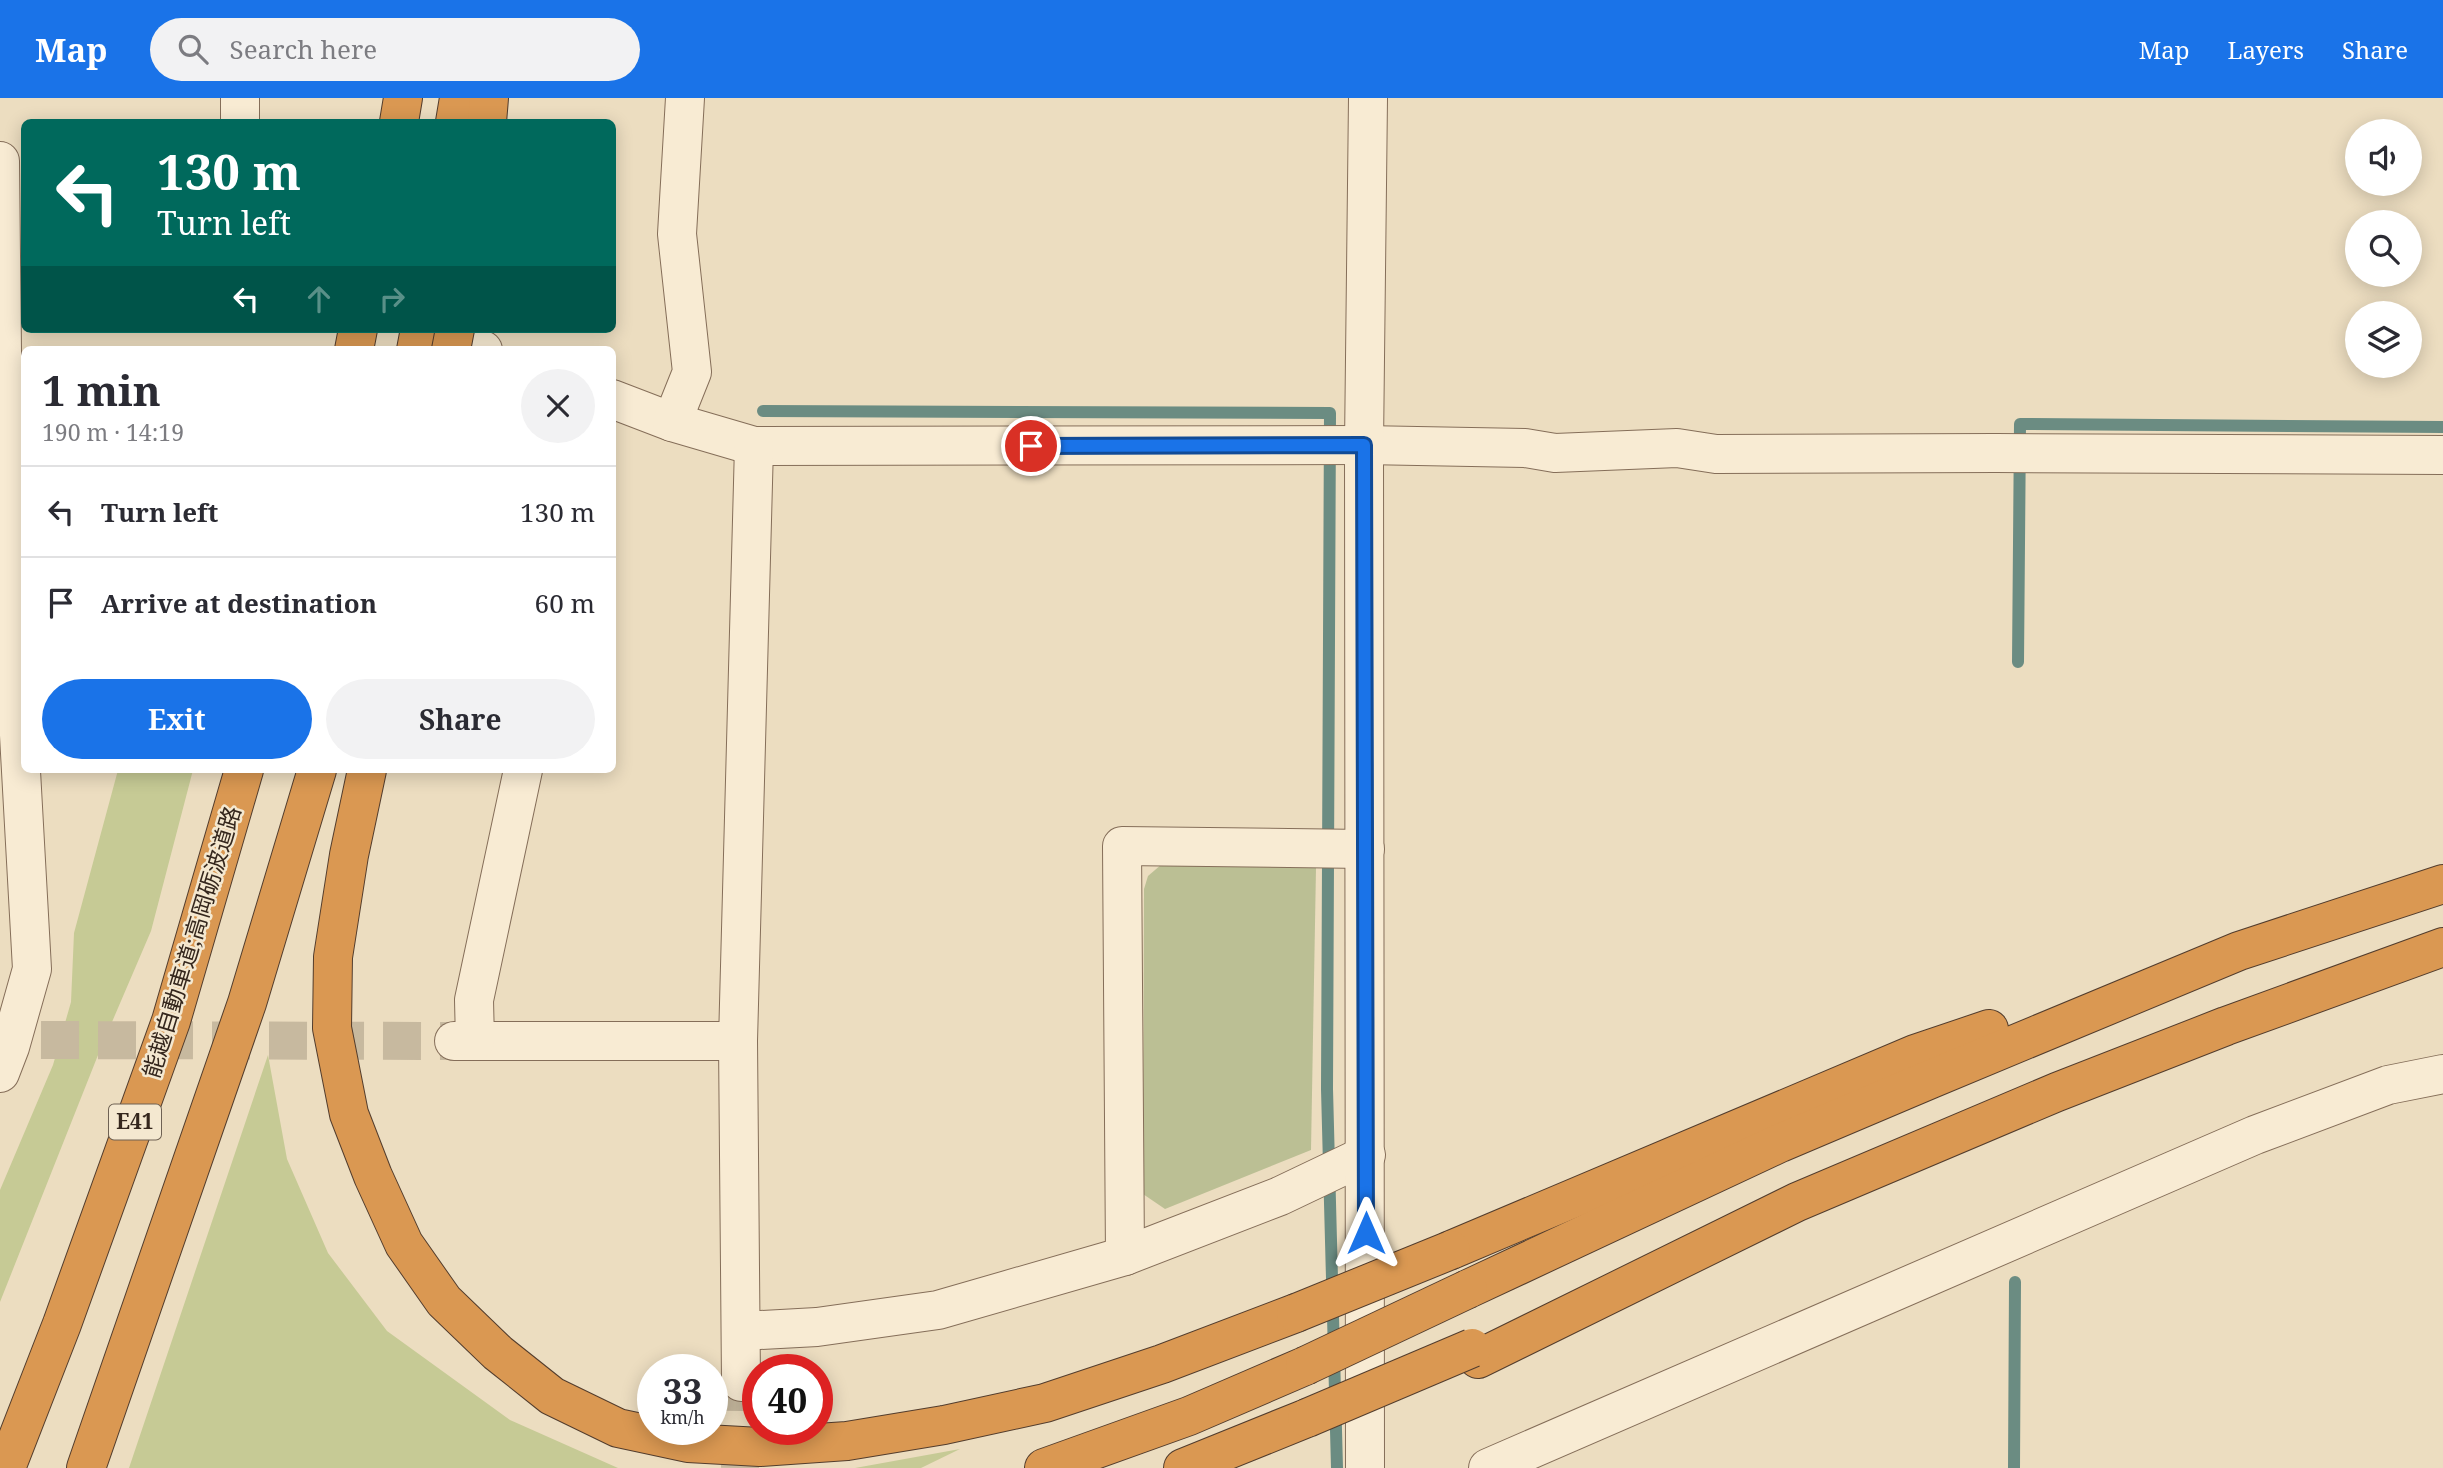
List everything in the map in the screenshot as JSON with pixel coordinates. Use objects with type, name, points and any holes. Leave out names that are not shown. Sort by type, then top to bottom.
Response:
[{"type":"highway","points":[[400,119],[403,98]]},
{"type":"highway","points":[[456,119],[459,98]]},
{"type":"highway","points":[[487,119],[489,98]]},
{"type":"highway","name":"能越自動車道;高岡砺波道路","points":[[6,1468],[62,1324],[171,1021],[243,773]]},
{"type":"highway","points":[[86,1468],[247,1003],[316,773]]},
{"type":"highway","points":[[365,773],[333,957],[332,1028],[349,1114],[373,1177],[404,1244],[444,1301],[498,1353],[552,1396],[618,1427],[688,1443],[760,1447],[847,1441],[944,1425],[1045,1403],[1162,1364],[1451,1250],[1915,1055],[2078,998],[2239,951],[2443,884]]},
{"type":"highway","points":[[2348,915],[2443,870]]},
{"type":"highway","points":[[1224,1468],[1310,1424],[1649,1275],[1797,1202],[2057,1092],[2226,1026],[2443,947]]},
{"type":"highway","points":[[1044,1468],[1189,1416],[1305,1366],[1780,1143],[2239,951]]},
{"type":"highway","points":[[1183,1468],[1310,1424]]},
{"type":"street","points":[[240,98],[240,119]]},
{"type":"street","points":[[672,422],[692,372],[677,234],[685,98]]},
{"type":"street","points":[[1365,1468],[1364,445],[1368,98]]},
{"type":"street","points":[[0,161],[13,222],[3,447],[21,771]]},
{"type":"street","points":[[438,333],[473,346]]},
{"type":"street","points":[[616,401],[672,422],[754,446],[1364,445],[1525,448],[1555,453],[1677,448],[1716,454],[2443,456]]},
{"type":"street","points":[[741,1382],[738,1041],[754,446]]},
{"type":"street","points":[[13,1052],[32,969],[21,773]]},
{"type":"street","points":[[522,773],[464,1041],[738,1041]]},
{"type":"street","points":[[1125,1256],[1122,846],[1365,849]]},
{"type":"street","points":[[0,944],[32,969]]},
{"type":"street","points":[[1488,1468],[2255,1135],[2388,1085],[2443,1074]]},
{"type":"street","points":[[742,1331],[817,1327],[937,1310],[1125,1256],[1280,1196],[1366,1155]]},
{"type":"green space","points":[[117,773],[192,773],[151,931],[100,1050],[0,1302],[0,1190],[53,1065],[71,1002],[74,933]]},
{"type":"green space","points":[[1162,864],[1316,868],[1311,1150],[1165,1209],[1143,1194],[1144,889],[1148,876]]},
{"type":"green space","points":[[268,1055],[287,1159],[328,1253],[387,1331],[510,1420],[618,1468],[129,1468]]},
{"type":"green space","points":[[960,1449],[921,1468],[855,1468]]},
{"type":"waterway","points":[[763,411],[1330,413],[1327,1089],[1337,1468]]},
{"type":"waterway","points":[[2018,662],[2020,424],[2443,427]]},
{"type":"waterway","points":[[2014,1468],[2015,1282]]},
{"type":"tunnel","points":[[41,1040],[454,1041]]},
{"type":"tunnel","points":[[740,1468],[741,1382]]},
{"type":"route","points":[[1031,446],[1364,445],[1366,1233]]}]
